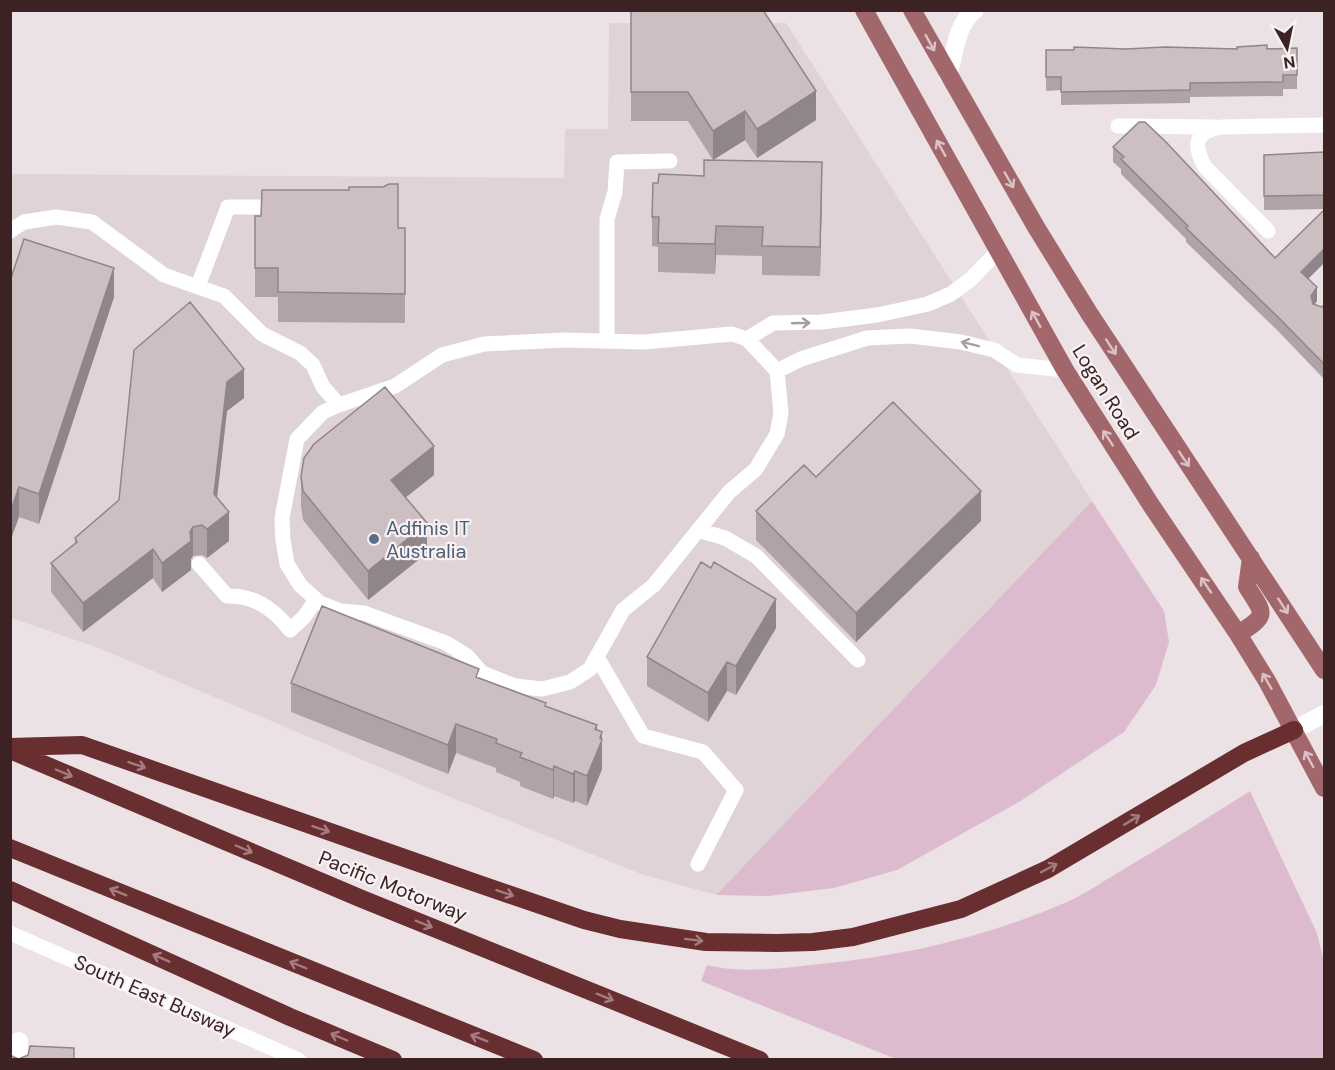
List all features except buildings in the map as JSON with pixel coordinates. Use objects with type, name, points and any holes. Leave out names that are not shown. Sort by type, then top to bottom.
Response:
[{"type":"highway","points":[[10,749],[82,746],[584,920],[620,930],[706,942],[776,944],[853,937],[935,917],[971,905],[1056,864],[1244,753],[1294,730]]},
{"type":"highway","name":"Pacific Motorway","points":[[10,749],[351,894],[760,1059]]},
{"type":"highway","points":[[10,848],[534,1059]]},
{"type":"highway","points":[[10,890],[290,1017],[393,1059]]},
{"type":"main road","name":"Logan Road","points":[[864,10],[1065,370],[1238,634],[1294,730],[1324,788]]},
{"type":"main road","name":"Logan Road","points":[[912,10],[1036,227],[1089,313],[1324,670]]},
{"type":"main road","points":[[1238,634],[1258,621],[1261,615],[1260,607],[1247,587],[1251,558]]},
{"type":"street","points":[[948,75],[960,30],[975,10]]},
{"type":"street","points":[[1294,730],[1324,714]]},
{"type":"lane","points":[[1118,126],[1324,125]]},
{"type":"lane","points":[[1221,127],[1210,129],[1199,136],[1198,155],[1205,167],[1268,231]]},
{"type":"lane","points":[[606,341],[607,219],[615,192],[617,162],[670,161]]},
{"type":"lane","points":[[198,286],[228,207],[300,207]]},
{"type":"lane","points":[[10,231],[24,222],[56,217],[92,222],[164,275],[224,296],[262,334],[300,353],[313,365],[323,387],[339,405]]},
{"type":"lane","points":[[747,339],[773,323],[822,322],[877,315],[928,304],[951,294],[971,279],[998,251]]},
{"type":"lane","points":[[732,334],[747,339],[777,371],[781,413],[777,434],[756,470],[729,492],[654,585],[623,610],[590,669],[570,682],[542,689],[514,686],[482,673],[467,656],[446,643],[364,613],[340,610],[316,600],[300,585],[287,564],[282,518],[297,439],[323,412],[395,386],[442,355],[484,344],[564,340],[606,341],[644,342],[732,334]]},
{"type":"lane","points":[[777,371],[801,359],[867,338],[910,336],[961,342],[994,350],[1017,365],[1065,370]]},
{"type":"lane","points":[[698,530],[725,538],[756,556],[858,660]]},
{"type":"lane","points":[[199,564],[227,596],[240,596],[263,603],[280,617],[290,630],[304,617],[316,600]]},
{"type":"lane","points":[[597,657],[643,736],[703,752],[736,790],[698,864]]},
{"type":"lane","name":"South East Busway","points":[[10,933],[299,1059]]},
{"type":"shaded area","points":[[609,23],[786,23],[1092,501],[716,895],[641,874],[457,800],[99,648],[11,618],[11,174],[564,178],[565,129],[608,129]]},
{"type":"shaded area","points":[[1092,501],[1164,611],[1169,642],[1156,685],[1124,732],[1019,802],[897,870],[834,888],[768,896],[716,895]]},
{"type":"shaded area","points":[[1250,791],[1317,933],[1324,962],[1324,1059],[896,1059],[701,981],[707,965],[735,969],[763,969],[883,956],[946,943],[1007,925],[1079,896]]},
{"type":"place","name":"Adfinis IT Australia","points":[[374,539]]}]
